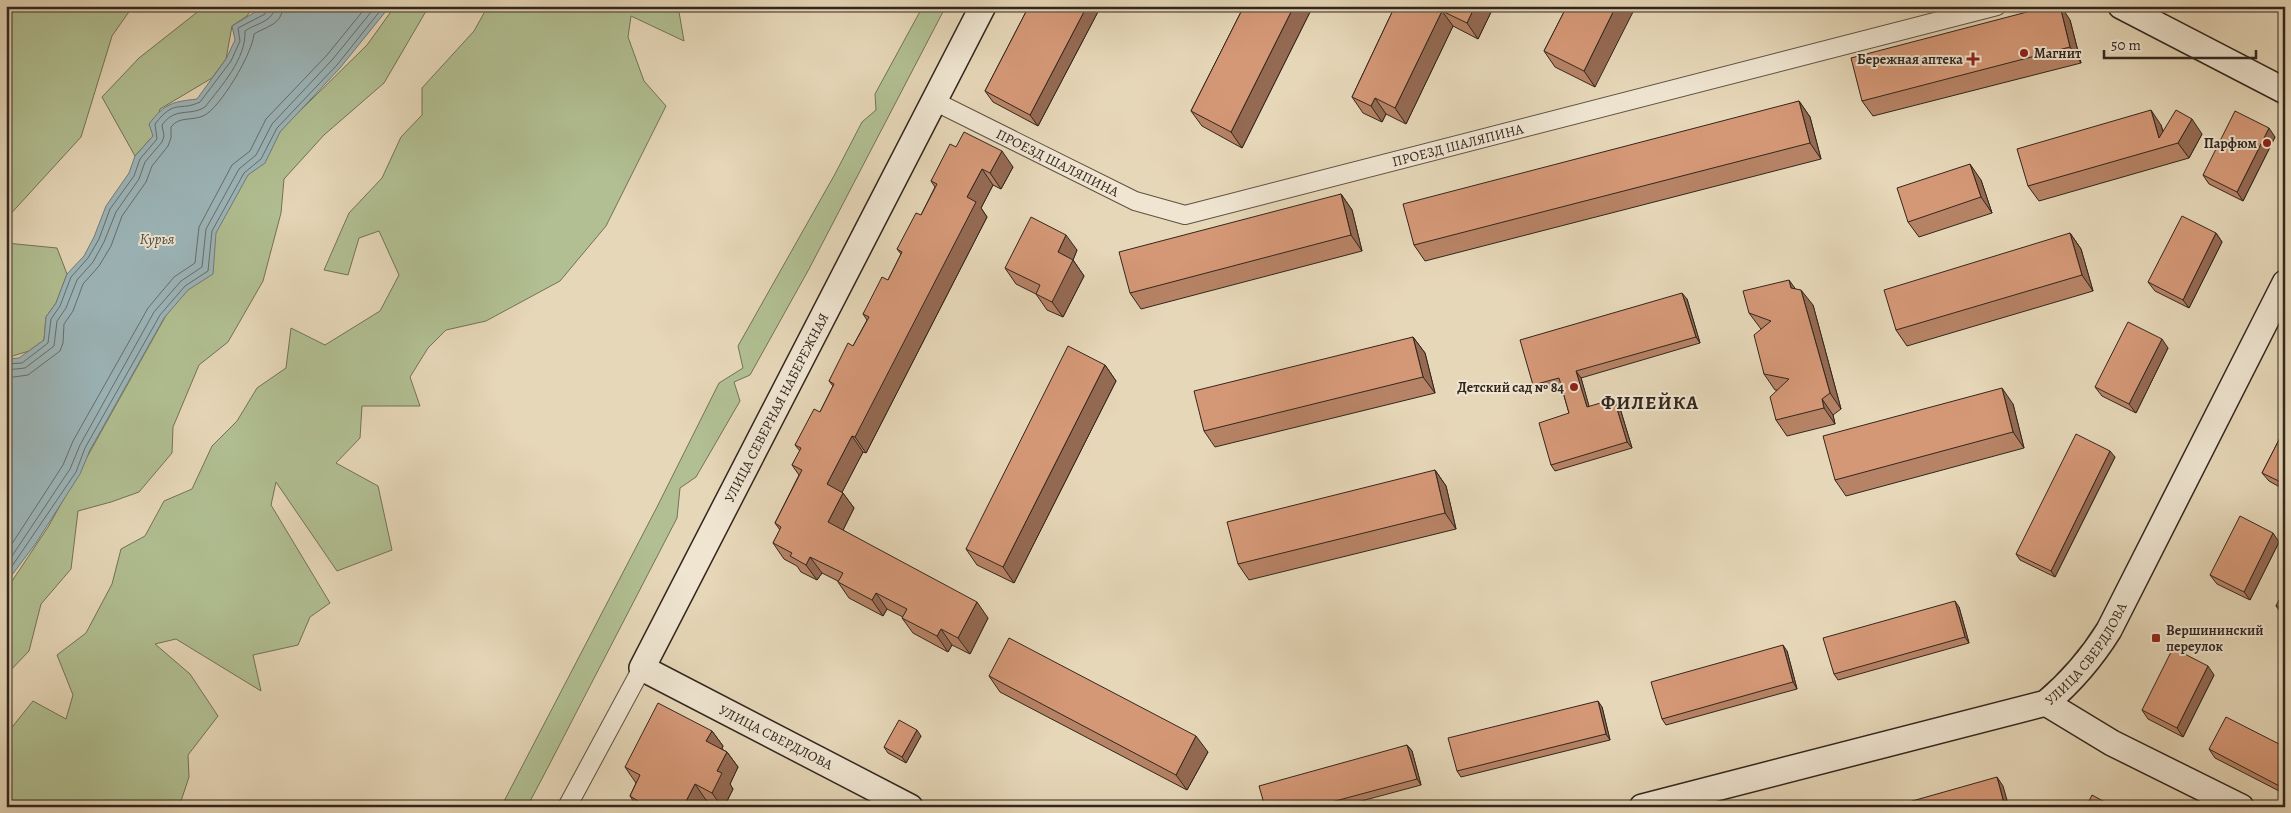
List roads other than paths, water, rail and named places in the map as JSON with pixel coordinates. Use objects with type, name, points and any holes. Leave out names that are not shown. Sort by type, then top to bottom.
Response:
[{"type":"street","name":"УЛИЦА СЕВЕРНАЯ НАБЕРЕЖНАЯ","points":[[567,807],[642,668],[983,6]]},
{"type":"street","name":"ПРОЕЗД ШАЛЯПИНА","points":[[934,101],[1135,201],[1184,215],[1997,6]]},
{"type":"street","points":[[2121,6],[2285,91]]},
{"type":"street","name":"УЛИЦА СВЕРДЛОВА","points":[[1642,807],[2046,703],[2068,685],[2089,661],[2109,630],[2285,283]]},
{"type":"street","name":"УЛИЦА СВЕРДЛОВА","points":[[642,668],[910,807]]},
{"type":"street","points":[[2046,703],[2112,743],[2241,807]]},
{"type":"water","name":"Курья","points":[[265,6],[390,6],[340,68],[280,132],[265,163],[248,175],[216,233],[213,274],[188,290],[164,318],[90,450],[80,474],[36,543],[6,583],[6,359],[19,358],[44,340],[46,317],[56,303],[67,274],[84,256],[94,237],[106,206],[129,173],[135,156],[153,136],[149,124],[160,112],[170,105],[181,101],[197,99],[226,59],[235,40],[232,26]]},
{"type":"place","name":"Магнит","points":[[2024,53]]},
{"type":"place","name":"Бережная аптека","points":[[1973,59]]},
{"type":"place","name":"Парфюм","points":[[2267,143]]},
{"type":"place","name":"Детский сад № 84","points":[[1574,387]]},
{"type":"place","name":"Вершининский переулок","points":[[2156,638]]},
{"type":"district","name":"ФИЛЕЙКА","points":[[1650,402]]}]
